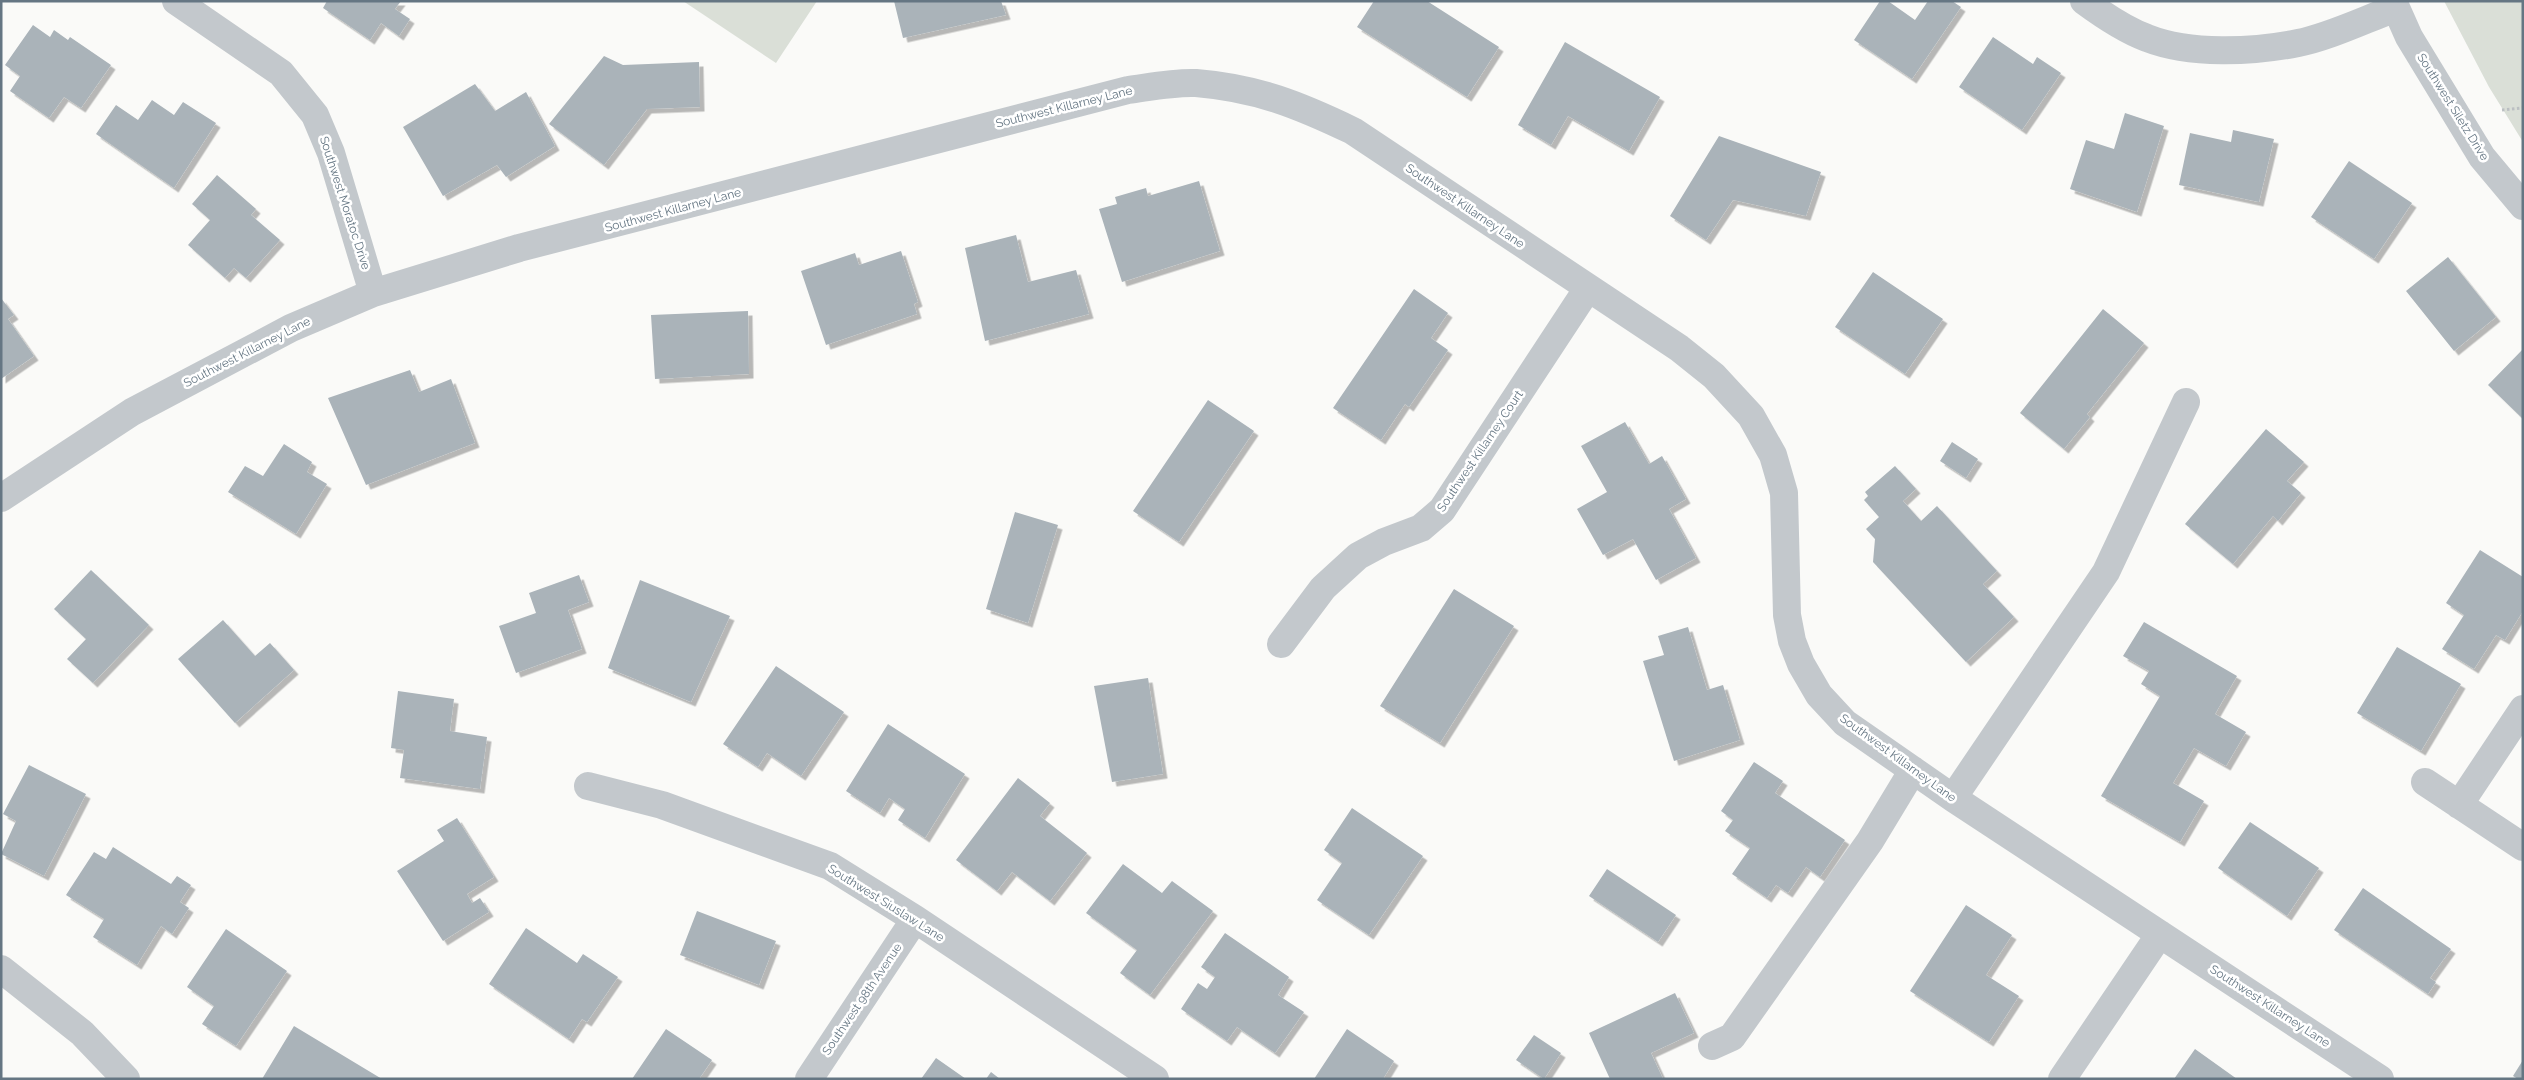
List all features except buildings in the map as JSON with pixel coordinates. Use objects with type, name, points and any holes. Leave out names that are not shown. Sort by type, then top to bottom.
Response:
[{"type":"street","points":[[2084,1],[2103,14],[2147,38],[2190,47],[2243,51],[2300,42],[2394,5]]},
{"type":"street","name":"Southwest Moratoc Drive","points":[[192,5],[281,73],[315,115],[331,153],[373,293]]},
{"type":"street","name":"Southwest Siletz Drive","points":[[2394,5],[2409,36],[2482,157],[2523,206]]},
{"type":"street","name":"Southwest Killarney Lane","points":[[1,498],[132,412],[291,328],[373,293],[519,248],[1128,90],[1194,83],[1258,92],[1308,110],[1353,131],[1678,348],[1714,376],[1751,416],[1773,455],[1784,493],[1787,615],[1792,641],[1801,664],[1819,696],[1845,722],[1953,798],[2380,1079]]},
{"type":"street","name":"Southwest Killarney Court","points":[[1281,644],[1323,588],[1358,556],[1384,542],[1421,528],[1442,510],[1588,288]]},
{"type":"street","points":[[1953,798],[2106,572],[2186,402]]},
{"type":"street","points":[[2460,805],[2523,708]]},
{"type":"street","points":[[1712,1046],[1732,1037],[1870,841],[1913,770]]},
{"type":"street","points":[[2424,782],[2523,848]]},
{"type":"street","name":"Southwest Siuslaw Lane","points":[[588,786],[662,805],[830,866],[916,920],[1155,1079]]},
{"type":"street","name":"Southwest 98th Avenue","points":[[809,1079],[916,920]]},
{"type":"street","points":[[2062,1079],[2160,934]]},
{"type":"street","points":[[1,968],[82,1033],[126,1079]]},
{"type":"path","points":[[2502,110],[2523,108]]},
{"type":"shaded area","points":[[683,1],[817,1],[776,63]]},
{"type":"shaded area","points":[[2444,1],[2523,1],[2523,142],[2489,87]]}]
